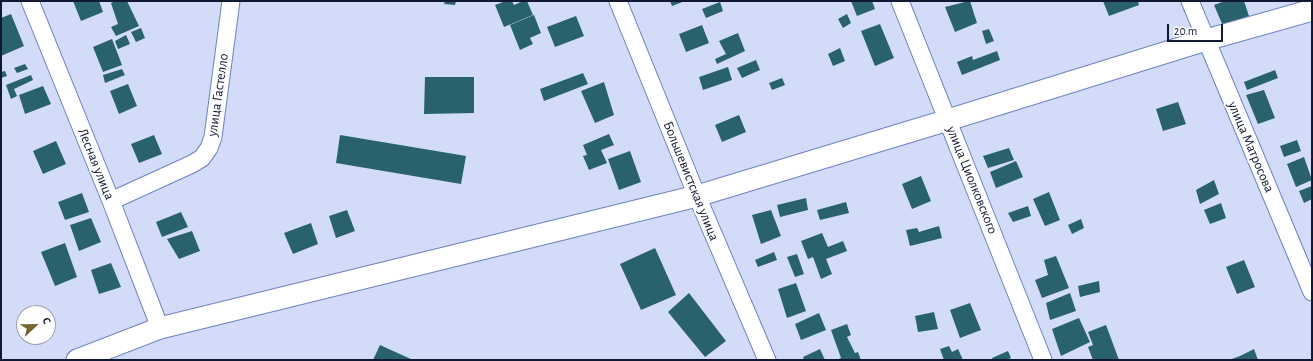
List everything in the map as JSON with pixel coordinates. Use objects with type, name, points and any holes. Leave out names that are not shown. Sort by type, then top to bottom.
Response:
[{"type":"street","name":"Лесная улица","points":[[30,1],[111,200],[160,328]]},
{"type":"street","name":"улица Гастелло","points":[[111,200],[192,164],[202,158],[209,148],[213,137],[231,1]]},
{"type":"street","name":"Большевистская улица","points":[[618,1],[697,196],[767,360]]},
{"type":"street","name":"улица Циолковского","points":[[900,1],[1043,360]]},
{"type":"street","name":"улица Матросова","points":[[1190,1],[1312,292]]},
{"type":"street","points":[[77,360],[160,328],[697,196],[1206,40],[1312,10]]},
{"type":"building","points":[[73,1],[99,1],[103,12],[81,21]]},
{"type":"building","points":[[115,1],[127,1],[139,26],[116,36],[111,27],[118,24],[111,3]]},
{"type":"building","points":[[445,1],[456,1],[455,5],[444,4]]},
{"type":"building","points":[[506,1],[512,1],[514,5],[527,1],[533,15],[504,27],[495,5]]},
{"type":"building","points":[[670,1],[685,1],[672,6]]},
{"type":"building","points":[[851,1],[872,1],[875,9],[857,16]]},
{"type":"building","points":[[970,1],[977,23],[955,32],[945,7]]},
{"type":"building","points":[[1103,1],[1138,1],[1139,5],[1109,16]]},
{"type":"building","points":[[1225,1],[1244,1],[1249,16],[1223,26],[1214,5]]},
{"type":"building","points":[[720,2],[723,11],[706,18],[702,9]]},
{"type":"building","points":[[11,14],[24,46],[1,56],[1,18]]},
{"type":"building","points":[[847,14],[851,23],[843,28],[838,19]]},
{"type":"building","points":[[534,15],[541,33],[530,38],[533,44],[520,50],[510,25]]},
{"type":"building","points":[[576,16],[584,36],[555,47],[547,27]]},
{"type":"building","points":[[880,24],[894,58],[875,66],[861,31]]},
{"type":"building","points":[[702,25],[709,43],[686,52],[679,34]]},
{"type":"building","points":[[141,28],[145,38],[136,42],[131,32]]},
{"type":"building","points":[[989,29],[994,41],[986,44],[982,31]]},
{"type":"building","points":[[738,33],[745,51],[717,64],[715,59],[726,54],[719,41]]},
{"type":"building","points":[[126,35],[130,44],[118,49],[115,41]]},
{"type":"building","points":[[112,39],[122,65],[103,72],[93,47]]},
{"type":"building","points":[[840,48],[845,61],[833,66],[828,54]]},
{"type":"building","points":[[997,51],[1000,60],[962,75],[957,62],[972,56],[973,60]]},
{"type":"building","points":[[756,60],[760,70],[742,78],[737,68]]},
{"type":"building","points":[[25,64],[28,69],[17,73],[14,68]]},
{"type":"building","points":[[728,67],[732,80],[703,90],[699,77]]},
{"type":"building","points":[[122,69],[125,75],[105,83],[103,75]]},
{"type":"building","points":[[1275,70],[1278,78],[1247,90],[1244,82]]},
{"type":"building","points":[[5,71],[7,76],[1,78],[1,72]]},
{"type":"building","points":[[583,73],[588,84],[544,101],[540,89]]},
{"type":"building","points":[[31,75],[33,80],[14,89],[17,96],[11,99],[6,85]]},
{"type":"building","points":[[425,77],[474,77],[474,113],[424,114]]},
{"type":"building","points":[[782,78],[785,85],[772,90],[769,83]]},
{"type":"building","points":[[604,82],[614,115],[595,123],[581,91]]},
{"type":"building","points":[[128,84],[137,106],[119,114],[110,91]]},
{"type":"building","points":[[43,86],[51,104],[25,114],[19,95]]},
{"type":"building","points":[[1264,90],[1275,118],[1258,124],[1246,95]]},
{"type":"building","points":[[1178,102],[1186,124],[1163,131],[1156,109]]},
{"type":"building","points":[[739,115],[746,132],[722,142],[715,125]]},
{"type":"building","points":[[609,134],[614,145],[601,150],[607,163],[589,170],[583,156],[587,155],[583,145]]},
{"type":"building","points":[[154,135],[162,154],[139,163],[131,144]]},
{"type":"building","points":[[340,135],[466,156],[461,184],[336,163]]},
{"type":"building","points":[[1297,140],[1301,151],[1284,157],[1280,146]]},
{"type":"building","points":[[56,141],[66,164],[43,174],[33,151]]},
{"type":"building","points":[[1009,148],[1014,160],[988,168],[983,156]]},
{"type":"building","points":[[630,151],[641,182],[619,190],[608,159]]},
{"type":"building","points":[[1304,157],[1312,180],[1296,187],[1287,164]]},
{"type":"building","points":[[1016,161],[1023,177],[996,188],[990,172]]},
{"type":"building","points":[[921,176],[931,201],[912,209],[902,184]]},
{"type":"building","points":[[1214,180],[1219,194],[1200,204],[1196,190]]},
{"type":"building","points":[[1312,186],[1312,199],[1304,203],[1299,191]]},
{"type":"building","points":[[1049,192],[1060,220],[1045,226],[1033,199]]},
{"type":"building","points":[[82,193],[89,212],[65,220],[58,202]]},
{"type":"building","points":[[806,198],[808,210],[780,217],[777,205]]},
{"type":"building","points":[[846,202],[849,213],[820,220],[817,210]]},
{"type":"building","points":[[1221,203],[1226,218],[1210,224],[1204,210]]},
{"type":"building","points":[[1028,206],[1031,216],[1013,222],[1008,213]]},
{"type":"building","points":[[347,210],[355,231],[336,238],[329,216]]},
{"type":"building","points":[[771,210],[781,236],[761,244],[752,215]]},
{"type":"building","points":[[181,212],[188,227],[162,237],[156,222]]},
{"type":"building","points":[[91,218],[101,242],[79,251],[70,225]]},
{"type":"building","points":[[1081,219],[1084,228],[1072,234],[1068,225]]},
{"type":"building","points":[[311,223],[318,244],[293,254],[284,233]]},
{"type":"building","points":[[939,226],[942,238],[910,246],[906,230],[917,228],[919,232]]},
{"type":"building","points":[[192,231],[200,251],[179,259],[167,239]]},
{"type":"building","points":[[822,233],[828,247],[843,241],[847,251],[826,259],[832,274],[821,279],[813,257],[808,259],[801,241]]},
{"type":"building","points":[[65,243],[77,277],[55,286],[41,252]]},
{"type":"building","points":[[655,248],[676,295],[641,310],[620,264]]},
{"type":"building","points":[[774,252],[777,260],[758,267],[755,260]]},
{"type":"building","points":[[797,254],[804,274],[795,277],[787,257]]},
{"type":"building","points":[[1056,256],[1069,288],[1042,298],[1035,280],[1048,275],[1044,260]]},
{"type":"building","points":[[1244,260],[1255,287],[1237,294],[1226,267]]},
{"type":"building","points":[[111,263],[121,287],[99,294],[91,270]]},
{"type":"building","points":[[1099,281],[1100,292],[1080,297],[1078,286]]},
{"type":"building","points":[[796,283],[806,311],[787,318],[778,289]]},
{"type":"building","points":[[689,293],[726,341],[705,357],[668,312]]},
{"type":"building","points":[[1070,293],[1076,311],[1050,320],[1046,303]]},
{"type":"building","points":[[970,303],[981,330],[960,338],[950,310]]},
{"type":"building","points":[[934,312],[938,329],[918,332],[915,316]]},
{"type":"building","points":[[819,313],[826,330],[801,340],[795,324]]},
{"type":"building","points":[[1079,318],[1090,342],[1061,356],[1052,329]]},
{"type":"building","points":[[847,324],[851,335],[847,337],[855,353],[858,352],[861,360],[836,360],[841,358],[831,330]]},
{"type":"building","points":[[1106,325],[1119,360],[1093,360],[1088,347],[1093,345],[1088,332]]},
{"type":"building","points":[[380,345],[413,360],[373,360]]},
{"type":"building","points":[[949,346],[952,352],[958,349],[963,360],[944,360],[940,349]]},
{"type":"building","points":[[820,349],[825,360],[804,360],[803,357]]},
{"type":"building","points":[[1254,349],[1258,360],[1229,360],[1240,356]]},
{"type":"building","points":[[1008,351],[1011,358],[1007,360],[993,360],[992,358]]}]
